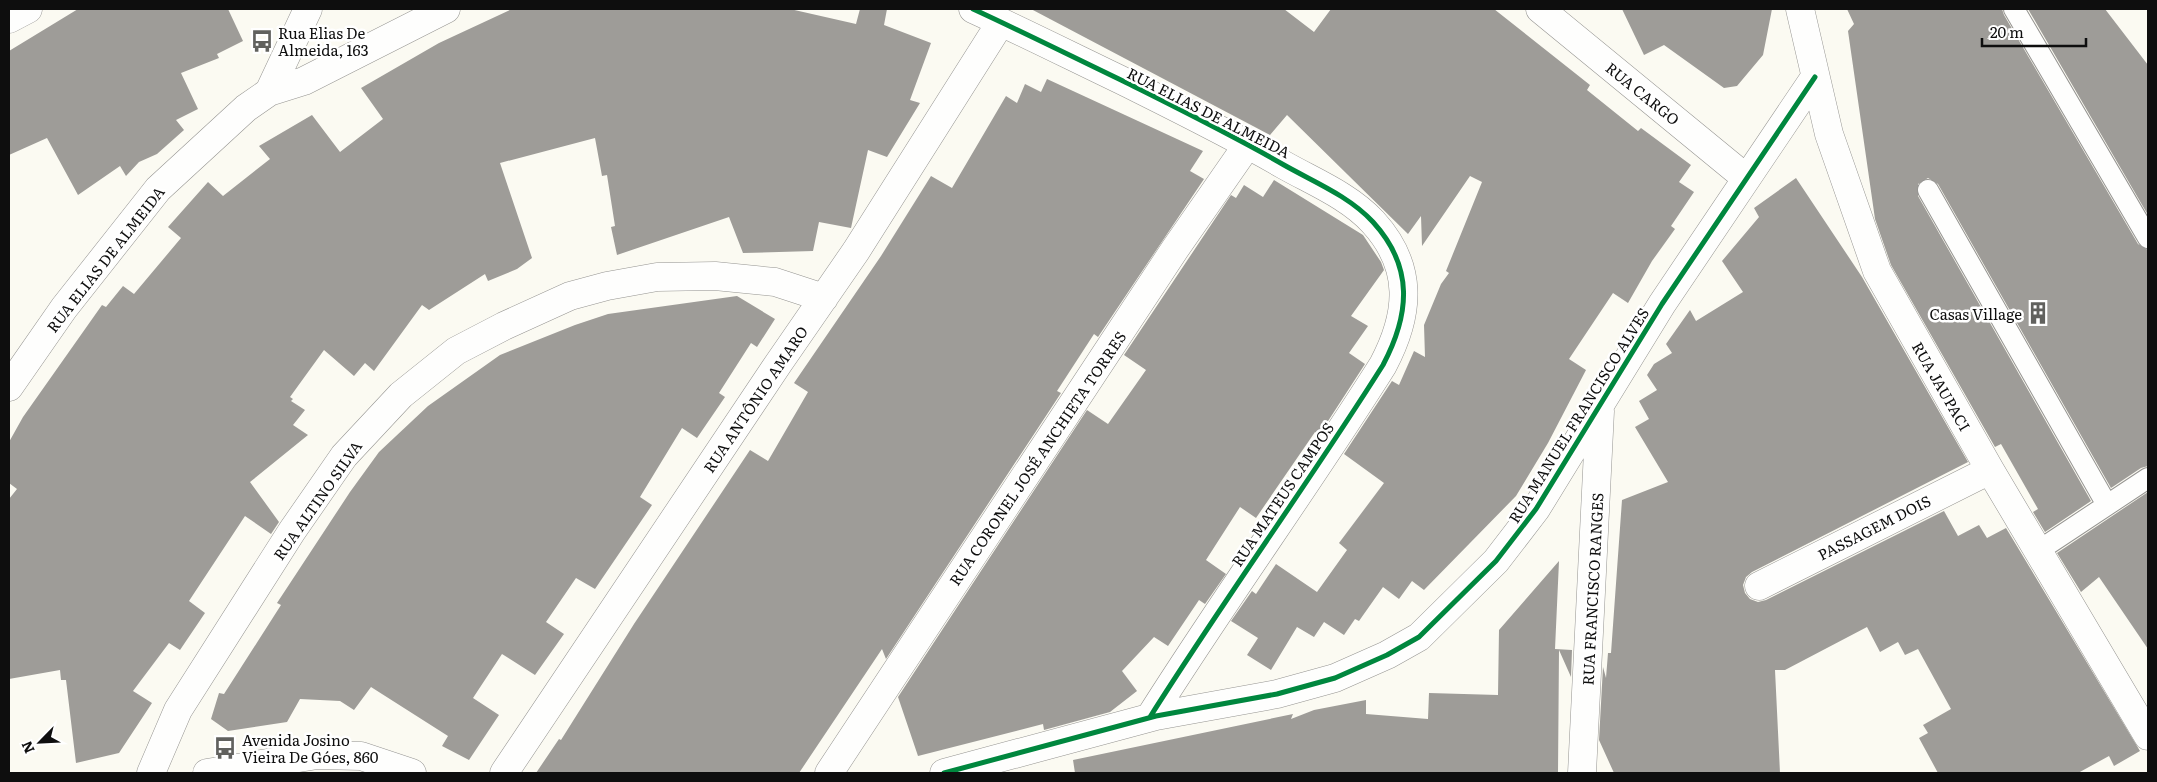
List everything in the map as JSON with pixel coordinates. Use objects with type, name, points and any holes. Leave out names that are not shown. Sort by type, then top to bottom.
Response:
[{"type":"street","points":[[9,19],[28,9]]},
{"type":"street","points":[[269,92],[308,9]]},
{"type":"street","name":"RUA ELIAS DE ALMEIDA","points":[[9,387],[64,308],[158,189],[246,108],[269,92],[304,81],[442,9]]},
{"type":"street","name":"RUA ELIAS DE ALMEIDA","points":[[973,9],[1248,144],[1350,202],[1373,222],[1390,246],[1402,274]]},
{"type":"street","name":"RUA CARGO","points":[[1540,9],[1746,178]]},
{"type":"street","name":"RUA JAUPACI","points":[[1800,9],[1829,134],[1877,271],[1912,348],[1990,470],[2038,551],[2141,707],[2148,736]]},
{"type":"street","name":"RUA ANTÔNIO AMARO","points":[[504,773],[872,226],[1001,22]]},
{"type":"street","name":"RUA MANUEL FRANCISCO ALVES","points":[[944,773],[989,768],[1150,717],[1277,694],[1335,678],[1387,656],[1419,637],[1496,561],[1536,510],[1662,304],[1815,77]]},
{"type":"street","name":"RUA CORONEL JOSÉ ANCHIETA TORRES","points":[[829,773],[1175,249],[1248,144]]},
{"type":"street","name":"RUA MATEUS CAMPOS","points":[[1150,717],[1211,621],[1310,477],[1383,365],[1392,348],[1403,309],[1405,292],[1402,274]]},
{"type":"street","name":"RUA ALTINO SILVA","points":[[151,773],[178,710],[292,531],[344,456],[401,395],[456,351],[504,326],[570,296],[607,286],[657,277],[715,276],[775,282],[824,298]]},
{"type":"street","points":[[9,356],[37,347]]},
{"type":"street","name":"RUA FRANCISCO RANGES","points":[[1582,773],[1600,404]]},
{"type":"street","name":"PASSAGEM DOIS","points":[[1759,586],[1990,470]]},
{"type":"street","points":[[207,773],[317,755],[361,756],[412,773]]},
{"type":"lane","points":[[2014,9],[2148,238]]},
{"type":"lane","points":[[1928,190],[2107,505]]},
{"type":"lane","points":[[2038,551],[2148,478]]},
{"type":"building","points":[[78,9],[228,9],[243,41],[217,54],[219,58],[181,73],[198,109],[176,120],[184,130],[157,154],[139,162],[126,176],[120,166],[78,195],[47,138],[9,155],[9,51]]},
{"type":"building","points":[[512,9],[790,9],[856,24],[860,9],[887,9],[884,25],[931,43],[910,100],[920,103],[887,157],[868,150],[851,228],[819,222],[813,251],[743,253],[729,217],[617,255],[611,227],[615,226],[607,175],[602,176],[595,138],[500,163],[532,258],[517,269],[488,281],[485,274],[429,310],[422,305],[374,371],[365,363],[354,376],[324,350],[290,397],[293,399],[291,401],[305,410],[293,425],[308,435],[250,482],[279,522],[271,534],[245,516],[189,601],[205,613],[180,650],[169,643],[133,691],[152,703],[119,753],[76,763],[66,680],[61,680],[60,670],[9,679],[9,499],[17,489],[9,483],[9,442],[23,417],[102,305],[106,307],[123,286],[134,294],[181,238],[168,227],[208,182],[223,196],[270,159],[259,146],[312,115],[340,152],[383,119],[361,88],[439,43]]},
{"type":"building","points":[[1031,9],[1284,9],[1314,32],[1331,9],[1494,9],[1590,85],[1587,90],[1638,131],[1641,128],[1691,165],[1679,182],[1694,192],[1671,226],[1675,229],[1652,261],[1628,303],[1613,293],[1569,359],[1586,370],[1548,443],[1516,496],[1424,590],[1412,581],[1399,599],[1383,587],[1359,621],[1355,619],[1344,635],[1324,622],[1314,637],[1297,627],[1271,670],[1247,655],[1258,638],[1231,621],[1252,591],[1256,594],[1276,564],[1317,592],[1347,550],[1339,543],[1384,483],[1344,454],[1392,381],[1399,385],[1414,351],[1425,357],[1424,325],[1441,284],[1449,273],[1446,271],[1482,182],[1470,176],[1422,246],[1421,216],[1408,234],[1287,115],[1270,135]]},
{"type":"building","points":[[1622,9],[1772,9],[1763,55],[1737,86],[1724,88],[1664,45],[1644,55]]},
{"type":"building","name":"Casas Village","points":[[1847,9],[2002,9],[2138,244],[2148,250],[2148,466],[2141,468],[2111,488],[1938,184],[1928,178],[1918,184],[1918,196],[2091,501],[2045,532],[2033,512],[2038,509],[2001,444],[1995,447],[1891,265],[1875,219],[1848,31],[1854,24]]},
{"type":"building","points":[[2028,9],[2105,9],[2148,65],[2148,215]]},
{"type":"building","points":[[1047,79],[1203,151],[1190,171],[1204,179],[1098,337],[1094,334],[1057,391],[1061,393],[886,659],[882,649],[799,773],[536,773],[559,739],[561,740],[634,624],[750,450],[768,461],[808,392],[794,383],[881,256],[931,176],[952,188],[1006,96],[1017,103],[1025,84],[1041,92]]},
{"type":"building","points":[[1796,178],[1862,277],[1968,462],[1752,572],[1746,577],[1743,585],[1745,593],[1750,599],[1758,602],[1766,600],[1944,511],[1958,536],[1979,525],[1987,538],[2006,528],[2140,751],[2114,766],[2109,756],[2078,773],[1938,773],[1919,738],[1928,733],[1923,725],[1951,709],[1918,649],[1905,655],[1898,642],[1880,652],[1867,627],[1785,670],[1775,670],[1780,773],[1614,773],[1599,740],[1603,667],[1606,678],[1608,653],[1611,653],[1622,500],[1668,482],[1635,427],[1649,419],[1639,401],[1657,390],[1647,375],[1654,364],[1672,353],[1666,344],[1690,310],[1696,321],[1743,292],[1722,261],[1759,217],[1754,208]]},
{"type":"building","points":[[1274,180],[1363,235],[1381,262],[1384,270],[1351,316],[1368,326],[1349,353],[1365,364],[1319,435],[1315,432],[1256,518],[1240,507],[1206,560],[1226,574],[1205,604],[1199,600],[1168,646],[1154,637],[1122,671],[1137,691],[1110,712],[1044,730],[1043,724],[918,756],[898,697],[1087,410],[1108,424],[1146,370],[1124,355],[1231,195],[1236,198],[1244,185],[1263,197]]},
{"type":"building","points":[[737,296],[775,319],[757,347],[751,343],[719,393],[725,397],[697,438],[682,428],[640,497],[652,505],[595,589],[576,578],[546,622],[564,634],[535,675],[502,654],[473,698],[499,715],[469,760],[442,746],[448,736],[371,687],[354,710],[340,701],[300,699],[287,722],[228,731],[211,719],[219,693],[224,694],[281,605],[277,603],[350,492],[379,452],[428,406],[500,355],[575,325],[608,314]]},
{"type":"building","points":[[2148,492],[2148,649],[2099,577],[2081,592],[2057,553]]},
{"type":"building","points":[[1559,561],[1555,649],[1572,650],[1571,677],[1559,650],[1558,773],[1075,773],[1073,760],[1293,714],[1291,719],[1314,710],[1366,700],[1366,714],[1428,719],[1429,693],[1498,695],[1499,630]]},
{"type":"cycle path","points":[[973,9],[1123,81],[1331,190],[1364,213],[1373,222],[1396,256],[1401,274],[1404,291],[1403,309],[1399,327],[1383,365],[1150,717]]},
{"type":"cycle path","points":[[944,773],[1156,716],[1277,694],[1335,678],[1387,655],[1419,637],[1496,561],[1536,509],[1662,304],[1815,77]]},
{"type":"place","name":"Rua Elias De Almeida, 163","points":[[262,41]]},
{"type":"place","name":"Casas Village","points":[[2038,313]]},
{"type":"place","name":"Avenida Josino Vieira De Góes, 860","points":[[225,748]]}]
